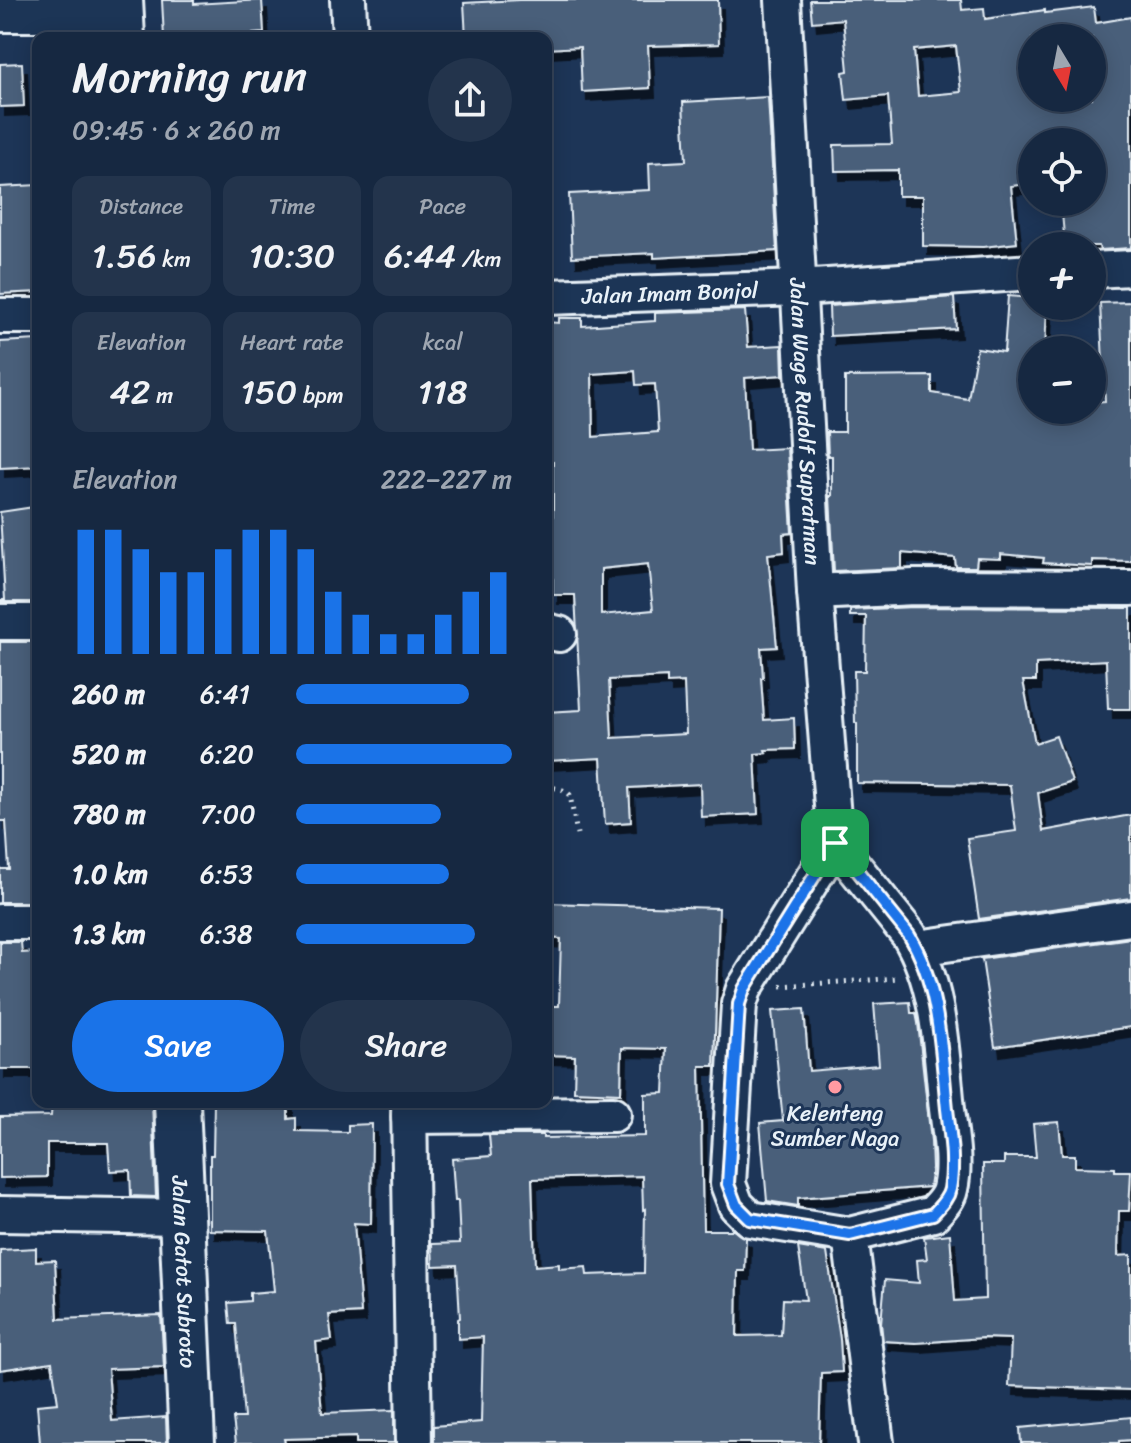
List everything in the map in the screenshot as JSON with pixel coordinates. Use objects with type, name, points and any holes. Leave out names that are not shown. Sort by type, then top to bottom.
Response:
[{"type":"main road","name":"Jalan Gatot Subroto","points":[[177,1108],[192,1443]]},
{"type":"street","points":[[348,0],[350,32]]},
{"type":"street","name":"Jalan Wage Rudolf Supratman","points":[[783,0],[815,592],[835,843]]},
{"type":"street","points":[[0,14],[121,17]]},
{"type":"street","points":[[1106,269],[1131,268]]},
{"type":"street","name":"Jalan Imam Bonjol","points":[[552,297],[799,288],[1018,273]]},
{"type":"street","points":[[0,316],[32,316]]},
{"type":"street","points":[[815,592],[900,588],[1131,588]]},
{"type":"street","points":[[0,622],[32,622]]},
{"type":"street","points":[[835,843],[909,935],[922,962],[934,1002],[952,1152],[949,1192],[933,1214],[850,1235],[750,1219],[736,1205],[728,1184],[739,1004],[744,989],[835,843]]},
{"type":"street","points":[[922,962],[1131,918]]},
{"type":"street","points":[[0,922],[32,922]]},
{"type":"street","points":[[414,1443],[409,1109],[613,1114]]},
{"type":"street","points":[[0,1214],[182,1217]]},
{"type":"street","points":[[850,1235],[876,1443]]},
{"type":"path","points":[[552,788],[570,795],[577,834]]},
{"type":"path","points":[[744,989],[922,962]]},
{"type":"building","points":[[162,0],[194,0],[194,4],[262,0],[264,32],[164,32]]},
{"type":"building","points":[[718,0],[719,44],[648,46],[650,88],[582,92],[580,47],[552,49],[552,32],[466,32],[464,3]]},
{"type":"building","points":[[810,0],[961,0],[962,10],[984,8],[985,19],[1094,7],[1096,23],[1131,17],[1131,248],[1106,250],[1106,232],[1064,232],[1062,216],[1106,216],[1106,128],[1018,128],[1018,185],[1011,186],[1017,243],[983,247],[923,246],[923,196],[898,196],[898,170],[835,171],[834,145],[892,144],[888,96],[846,100],[843,72],[848,71],[843,19],[812,22]],"holes":[[[956,46],[961,92],[918,96],[914,50]]]},
{"type":"building","points":[[22,63],[24,106],[0,107],[0,64]]},
{"type":"building","points":[[768,97],[777,251],[654,258],[654,253],[572,257],[569,194],[650,190],[649,163],[686,161],[683,102]]},
{"type":"building","points":[[32,185],[32,292],[0,294],[0,187]]},
{"type":"building","points":[[1008,296],[1018,297],[1018,320],[1046,320],[1046,336],[1018,336],[1018,424],[1106,424],[1106,336],[1102,336],[1101,320],[1106,320],[1106,303],[1131,302],[1131,561],[1092,560],[1092,566],[1043,563],[1044,558],[1001,554],[1001,559],[977,558],[976,567],[956,567],[955,558],[902,553],[902,568],[834,571],[830,496],[832,456],[828,456],[827,432],[845,432],[845,377],[932,376],[932,393],[968,399],[977,348],[1004,352]]},
{"type":"building","points":[[954,297],[956,329],[830,336],[829,306]]},
{"type":"building","points":[[745,310],[748,347],[782,345],[783,375],[745,378],[749,450],[787,448],[792,533],[783,534],[784,552],[768,554],[777,647],[761,648],[761,678],[764,720],[794,718],[795,749],[765,750],[766,753],[755,754],[758,814],[701,817],[700,784],[629,788],[631,822],[605,824],[601,758],[552,761],[552,712],[581,710],[575,595],[553,595],[552,322],[559,323],[559,318],[582,318],[582,326],[655,321],[655,313]],"holes":[[[635,371],[636,385],[655,384],[658,432],[593,437],[592,374]],[[648,564],[653,610],[601,615],[601,569]],[[667,677],[667,683],[684,682],[686,734],[612,738],[609,680]]]},
{"type":"building","points":[[32,340],[32,466],[0,468],[0,342]]},
{"type":"building","points":[[32,507],[32,602],[0,602],[5,600],[0,512]]},
{"type":"building","points":[[914,607],[1131,608],[1131,709],[1108,709],[1106,660],[1036,664],[1036,681],[1023,681],[1035,743],[1056,736],[1072,782],[1038,793],[1043,831],[1131,815],[1131,898],[979,919],[967,838],[1016,831],[1010,785],[857,783],[854,671],[865,671],[866,616],[850,616],[850,610]]},
{"type":"building","points":[[0,642],[32,642],[32,902],[0,902],[0,869],[9,869],[6,821],[0,821]]},
{"type":"building","points":[[552,903],[719,908],[714,1066],[700,1066],[703,1230],[733,1230],[746,1238],[745,1271],[738,1271],[737,1336],[781,1335],[783,1299],[806,1300],[798,1247],[827,1252],[842,1372],[821,1373],[819,1443],[434,1443],[434,1426],[481,1422],[483,1337],[458,1339],[457,1265],[433,1266],[432,1244],[460,1243],[452,1159],[491,1156],[489,1135],[543,1135],[543,1138],[645,1136],[645,1094],[664,1093],[666,1049],[622,1048],[621,1093],[574,1091],[575,1056],[552,1055],[552,1006],[559,1006],[561,939],[552,938]],"holes":[[[642,1176],[644,1273],[587,1275],[586,1267],[559,1269],[559,1264],[535,1266],[532,1179]]]},
{"type":"building","points":[[1131,938],[1131,1027],[995,1047],[982,959]]},
{"type":"building","points":[[0,942],[21,942],[22,953],[32,952],[32,1069],[0,1069]]},
{"type":"building","points":[[910,1002],[911,1013],[916,1013],[918,1023],[931,1141],[929,1187],[798,1198],[798,1206],[767,1201],[760,1123],[783,1121],[772,1011],[804,1009],[809,1071],[879,1065],[874,1004]]},
{"type":"building","points":[[52,1108],[152,1108],[156,1197],[131,1196],[130,1170],[110,1171],[108,1143],[47,1143],[47,1177],[0,1178],[0,1117],[51,1116]]},
{"type":"building","points":[[214,1108],[288,1108],[288,1119],[296,1118],[296,1131],[348,1132],[348,1125],[372,1124],[371,1224],[354,1223],[361,1313],[329,1315],[332,1340],[316,1342],[322,1413],[394,1410],[394,1443],[356,1443],[356,1437],[284,1439],[285,1443],[236,1443],[233,1418],[244,1418],[236,1324],[230,1324],[228,1303],[250,1301],[250,1293],[274,1291],[268,1231],[210,1230],[210,1155],[213,1155]]},
{"type":"building","points":[[1059,1122],[1062,1155],[1075,1155],[1075,1167],[1131,1171],[1129,1211],[1119,1211],[1118,1256],[1131,1255],[1131,1390],[1009,1386],[1011,1339],[916,1343],[883,1341],[881,1323],[885,1280],[919,1283],[917,1260],[927,1259],[924,1237],[950,1234],[955,1301],[985,1299],[983,1164],[1004,1164],[1004,1157],[1036,1157],[1033,1124]]},
{"type":"building","points":[[36,1248],[36,1261],[55,1260],[58,1319],[161,1315],[164,1367],[108,1369],[112,1421],[166,1417],[167,1443],[40,1443],[37,1405],[58,1403],[52,1362],[0,1370],[0,1250]]},
{"type":"building","points":[[1131,1417],[1131,1440],[1119,1443],[1021,1443],[1020,1428]]},
{"type":"place","name":"Kelenteng Sumber Naga","points":[[835,1087]]},
{"type":"route","points":[[835,843],[917,948],[934,1002],[952,1152],[949,1192],[933,1214],[850,1235],[750,1219],[736,1205],[728,1184],[739,1004],[744,989],[835,843]]}]
